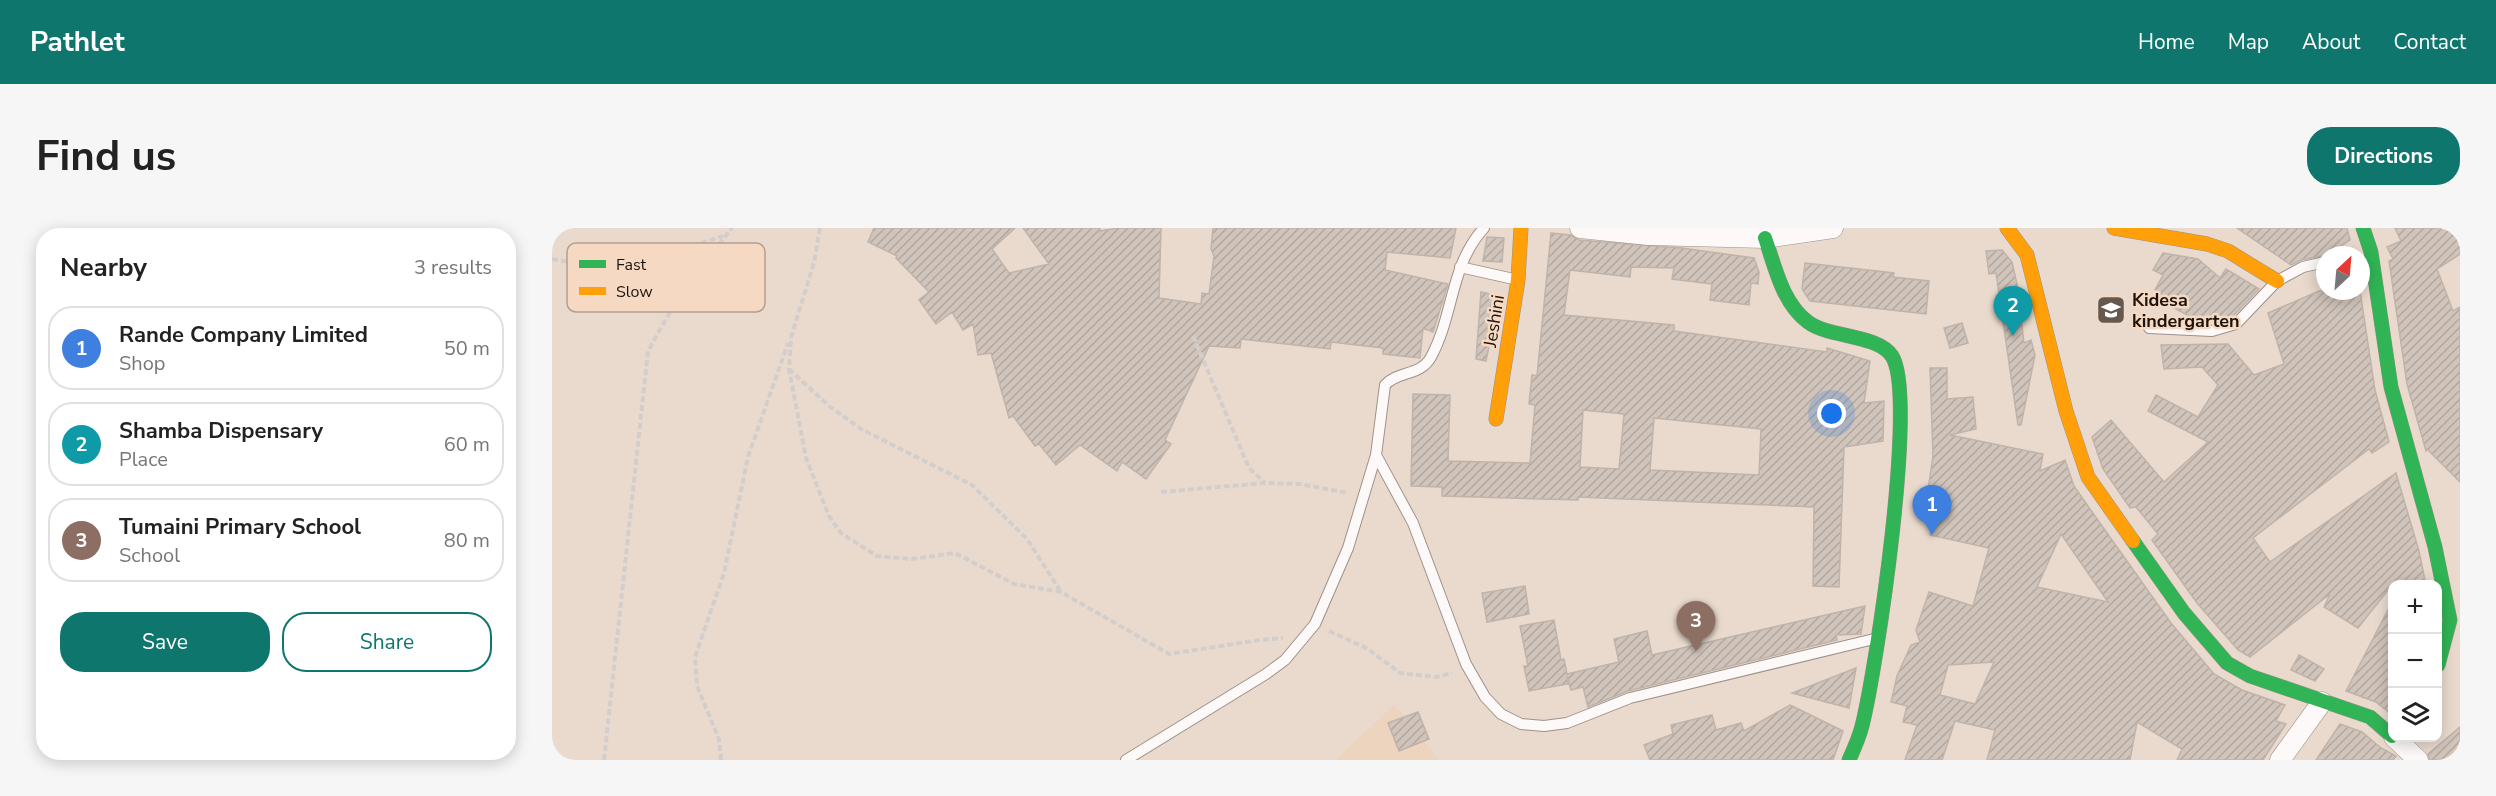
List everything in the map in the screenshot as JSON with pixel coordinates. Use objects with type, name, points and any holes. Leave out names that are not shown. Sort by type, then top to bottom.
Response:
[{"type":"street","name":"Jeshini","points":[[1496,419],[1518,280],[1521,228]]},
{"type":"street","points":[[1580,228],[1648,235],[1765,238],[1833,228]]},
{"type":"street","points":[[2007,228],[2027,255],[2066,411],[2088,477],[2184,613],[2227,663],[2250,676],[2370,717],[2388,733]]},
{"type":"street","points":[[2114,228],[2206,244],[2228,251],[2277,281]]},
{"type":"street","points":[[2363,228],[2364,246]]},
{"type":"street","points":[[1765,238],[1784,291],[1803,318],[1818,328],[1879,346],[1893,356],[1897,367],[1900,396],[1893,532],[1863,724],[1849,760]]},
{"type":"street","points":[[2370,280],[2391,387],[2455,617],[2442,653]]},
{"type":"street","points":[[2280,760],[2322,702]]},
{"type":"street","points":[[2401,742],[2414,750]]},
{"type":"lane","points":[[1126,760],[1266,674],[1285,660],[1315,624],[1348,548],[1376,455],[1384,385],[1395,377],[1415,372],[1431,358],[1460,267],[1469,247],[1484,228]]},
{"type":"lane","points":[[2149,328],[2212,331],[2236,324],[2277,281],[2302,267],[2316,264]]},
{"type":"lane","points":[[1460,267],[1518,280]]},
{"type":"lane","points":[[1376,455],[1413,523],[1466,664],[1485,697],[1501,714],[1521,724],[1544,726],[1567,723],[1630,698],[1877,639]]},
{"type":"path","points":[[719,243],[732,228]]},
{"type":"path","points":[[721,760],[719,739],[697,686],[695,657],[724,573],[748,457],[791,337],[814,263],[820,228]]},
{"type":"path","points":[[703,243],[725,236]]},
{"type":"path","points":[[552,259],[567,262]]},
{"type":"path","points":[[604,760],[648,351],[670,312]]},
{"type":"path","points":[[1193,336],[1249,468],[1264,483]]},
{"type":"path","points":[[791,337],[789,369],[806,458],[829,516],[841,533],[877,556],[912,559],[955,553],[1014,584],[1061,592],[1169,654],[1260,639],[1304,638]]},
{"type":"path","points":[[789,369],[829,406],[861,429],[972,485],[1027,539],[1061,592]]},
{"type":"path","points":[[1161,492],[1264,483],[1300,484],[1364,496]]},
{"type":"path","points":[[1315,624],[1368,649],[1400,673],[1436,677],[1452,674],[1466,664]]},
{"type":"shaded area","points":[[1394,704],[1439,760],[1336,760]]},
{"type":"building","points":[[874,228],[1015,228],[992,249],[1009,273],[1049,264],[1023,228],[1100,228],[1100,231],[1118,228],[1161,228],[1159,298],[1201,304],[1202,293],[1209,294],[1214,256],[1211,249],[1213,228],[1456,228],[1450,258],[1387,252],[1385,270],[1448,284],[1433,332],[1423,328],[1420,358],[1383,354],[1383,348],[1331,342],[1330,349],[1241,339],[1240,348],[1209,346],[1165,440],[1171,444],[1146,479],[1122,462],[1117,471],[1080,445],[1056,465],[1039,444],[1035,446],[1013,416],[1009,418],[991,353],[978,355],[973,324],[963,330],[952,312],[936,324],[919,300],[929,292],[896,258],[897,256],[868,242]]},
{"type":"building","points":[[2237,228],[2347,228],[2350,240],[2341,246],[2316,246],[2316,257],[2291,265]]},
{"type":"building","points":[[2395,228],[2460,228],[2460,254],[2437,269],[2453,311],[2460,307],[2460,482],[2427,449],[2426,451],[2407,384],[2389,261],[2393,259],[2387,247],[2401,241]]},
{"type":"building","points":[[1551,233],[1571,235],[1579,240],[1682,248],[1754,258],[1759,272],[1758,284],[1751,283],[1749,305],[1710,300],[1712,284],[1672,279],[1674,268],[1631,267],[1630,277],[1570,270],[1564,315],[1674,325],[1674,331],[1827,352],[1827,348],[1870,361],[1864,403],[1884,401],[1883,441],[1844,447],[1839,587],[1813,586],[1814,507],[1578,497],[1578,500],[1442,496],[1442,487],[1411,486],[1413,394],[1450,395],[1448,461],[1530,463],[1535,405],[1529,404],[1532,375],[1537,376]],"holes":[[[1583,410],[1624,414],[1619,469],[1580,467]],[[1654,418],[1761,429],[1759,475],[1650,470]]]},
{"type":"building","points":[[1487,237],[1504,238],[1502,262],[1483,261]]},
{"type":"building","points":[[2002,250],[2012,262],[2024,343],[2031,340],[2035,355],[2021,425],[2018,425],[1996,273],[1989,274],[1986,251]]},
{"type":"building","points":[[2163,253],[2198,259],[2220,278],[2226,269],[2259,289],[2231,318],[2203,323],[2158,300],[2161,294],[2155,290],[2163,275],[2153,270]]},
{"type":"building","points":[[1805,263],[1894,273],[1893,277],[1929,281],[1926,314],[1810,301],[1802,289]]},
{"type":"building","points":[[1481,292],[1499,296],[1486,361],[1476,359]]},
{"type":"building","points":[[2316,292],[2316,300],[2361,300],[2375,390],[2389,442],[2372,453],[2369,449],[2253,538],[2270,562],[2396,473],[2419,551],[2425,580],[2388,580],[2388,590],[2358,628],[2324,607],[2330,594],[2250,657],[2238,650],[2197,603],[2152,540],[2158,534],[2136,507],[2130,508],[2103,469],[2092,437],[2111,420],[2164,482],[2208,442],[2148,411],[2156,395],[2198,417],[2218,385],[2202,367],[2164,369],[2161,345],[2228,344],[2254,375],[2284,364],[2268,313]]},
{"type":"building","points":[[1962,323],[1968,343],[1950,348],[1944,328]]},
{"type":"building","points":[[1930,368],[1947,368],[1947,399],[1973,397],[1976,429],[1950,435],[2043,454],[2040,471],[2065,460],[2074,486],[2090,509],[2171,623],[2214,674],[2242,690],[2285,705],[2276,721],[2286,724],[2263,760],[2177,760],[2182,749],[2137,722],[2130,760],[1987,760],[1995,730],[1955,721],[1942,760],[1905,760],[1917,725],[1903,722],[1907,706],[1891,702],[1897,676],[1911,645],[1920,642],[1916,630],[1929,592],[1973,606],[1989,548],[1930,535],[1939,492],[1928,490],[1933,456]],"holes":[[[2061,534],[2108,602],[2037,587]],[[1994,662],[1975,704],[1940,695],[1948,665]]]},
{"type":"building","points":[[1525,586],[1529,614],[1487,622],[1482,593]]},
{"type":"building","points":[[1865,606],[1861,634],[1836,635],[1837,640],[1628,691],[1588,707],[1583,687],[1571,690],[1567,676],[1568,684],[1529,691],[1524,666],[1528,666],[1520,626],[1554,620],[1561,660],[1564,659],[1567,674],[1619,662],[1614,639],[1647,631],[1652,655]]},
{"type":"building","points":[[2388,610],[2388,712],[2376,702],[2346,691]]},
{"type":"building","points":[[2299,655],[2324,669],[2315,681],[2291,670]]},
{"type":"building","points":[[1856,668],[1849,708],[1792,693]]},
{"type":"building","points":[[1790,705],[1843,731],[1833,760],[1650,760],[1644,745],[1673,734],[1671,725],[1712,715],[1716,730],[1741,723],[1744,731]]},
{"type":"building","points":[[1418,712],[1429,739],[1399,751],[1388,723]]},
{"type":"building","points":[[2340,724],[2362,732],[2381,748],[2396,756],[2393,760],[2316,760]]},
{"type":"building","points":[[2460,727],[2460,760],[2430,760],[2428,754]]},
{"type":"traffic: fast","points":[[2363,228],[2371,252],[2391,387],[2435,547],[2450,620],[2442,650]]},
{"type":"traffic: fast","points":[[1765,238],[1780,283],[1799,314],[1817,327],[1864,340],[1885,349],[1892,356],[1899,381],[1898,476],[1892,535],[1868,696],[1862,726],[1849,760]]},
{"type":"traffic: fast","points":[[2133,541],[2184,613],[2227,663],[2250,676],[2370,717],[2388,733]]},
{"type":"traffic: slow","points":[[1496,419],[1518,280],[1521,228]]},
{"type":"traffic: slow","points":[[2007,228],[2027,255],[2066,411],[2088,477],[2133,541]]},
{"type":"traffic: slow","points":[[2114,228],[2207,244],[2228,251],[2277,281]]},
{"type":"place","name":"Kidesa kindergarten","points":[[2111,310]]},
{"type":"place","name":"Shamba Dispensary","points":[[2013,336]]},
{"type":"place","name":"Rande Company Limited","points":[[1932,535]]},
{"type":"place","name":"Tumaini Primary School","points":[[1696,651]]}]
